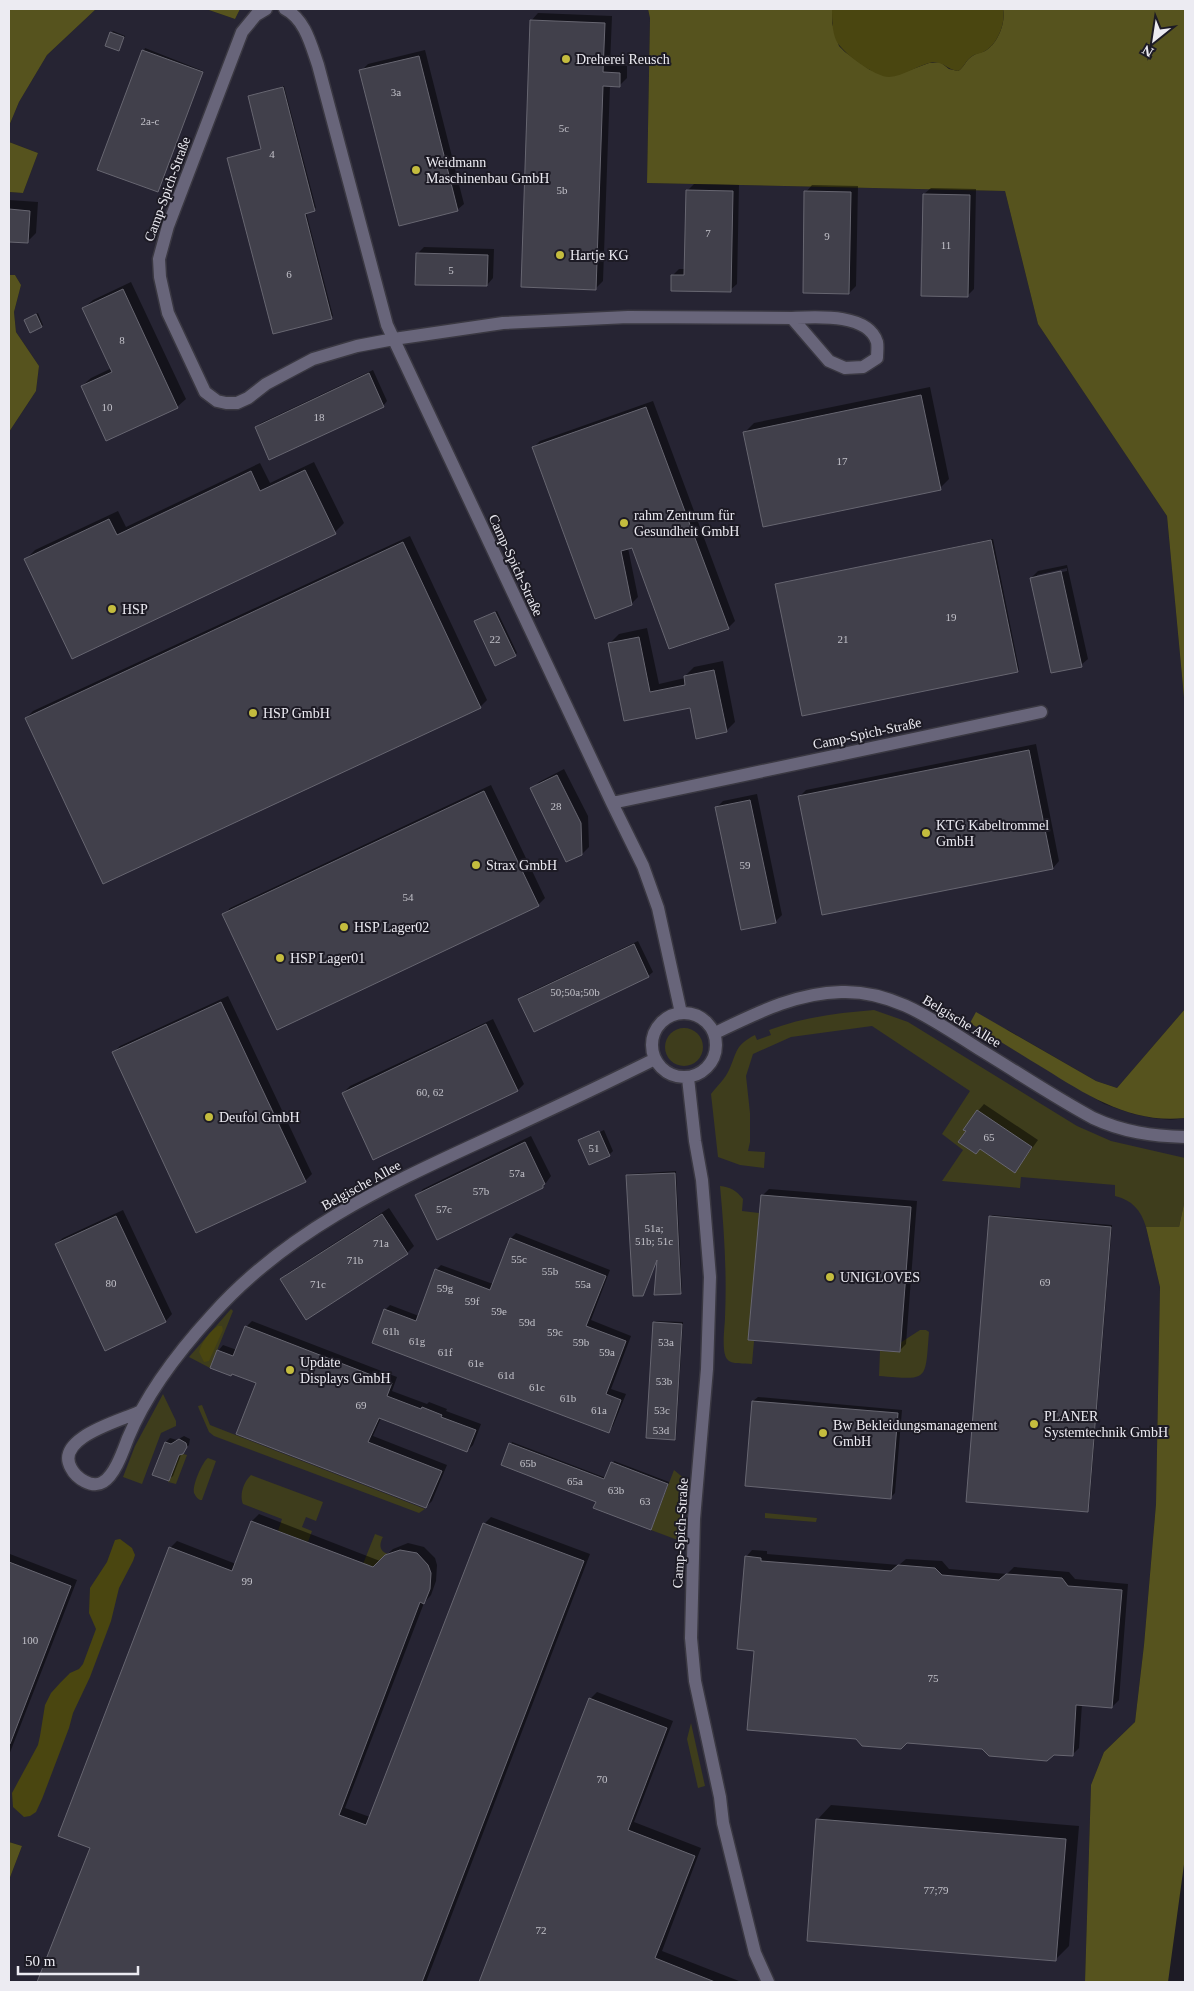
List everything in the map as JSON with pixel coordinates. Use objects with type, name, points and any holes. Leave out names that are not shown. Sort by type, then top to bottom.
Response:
[{"type":"street","name":"Camp-Spich-Straße","points":[[266,9],[256,15],[242,32],[164,235],[159,259],[160,277],[168,313],[205,392],[217,401],[237,403],[248,398],[266,384],[313,359],[357,346],[503,323],[628,317],[835,317],[854,322],[871,332],[877,343],[877,358],[863,367],[845,368],[829,361],[792,318]]},
{"type":"street","name":"Camp-Spich-Straße","points":[[285,9],[294,13],[302,26],[318,64],[383,308],[394,339],[643,866],[663,929],[681,1013]]},
{"type":"street","name":"Camp-Spich-Straße","points":[[612,803],[1041,712]]},
{"type":"street","name":"Belgische Allee","points":[[715,1033],[771,1006],[815,995],[854,992],[884,996],[927,1016],[1093,1118],[1113,1127],[1134,1133],[1185,1137]]},
{"type":"street","points":[[681,1013],[692,1014],[701,1018],[710,1024],[715,1033],[717,1043],[713,1062],[697,1076],[688,1078],[668,1074],[660,1068],[652,1051],[654,1033],[665,1019],[681,1013]]},
{"type":"street","name":"Belgische Allee","points":[[139,1412],[83,1436],[71,1446],[68,1459],[71,1468],[82,1480],[95,1485],[104,1482],[117,1465],[139,1412],[168,1369],[205,1322],[243,1283],[285,1248],[335,1215],[389,1184],[655,1059]]},
{"type":"street","name":"Camp-Spich-Straße","points":[[688,1078],[695,1141],[702,1180],[710,1277],[707,1368],[694,1519],[691,1638],[695,1681],[720,1797],[723,1823],[755,1953],[768,1982]]},
{"type":"shaded area","points":[[9,9],[96,9],[47,55],[19,102],[9,126]]},
{"type":"shaded area","points":[[96,9],[206,9],[235,19],[240,9],[648,9],[650,18],[647,183],[1005,191],[1038,324],[1167,516],[1185,708],[1185,1009],[1117,1088],[1096,1081],[1008,1030],[970,1023],[1104,1104],[1152,1118],[1171,1120],[1185,1118],[1185,1199],[1179,1227],[1146,1227],[1160,1287],[1156,1504],[1144,1645],[1135,1722],[1104,1752],[1091,1785],[1085,1982],[9,1982],[9,1880],[22,1846],[9,1842],[9,432],[36,391],[39,366],[16,332],[14,312],[21,285],[15,275],[9,275],[9,192],[23,193],[38,153],[9,142],[9,126],[19,102],[47,55]]},
{"type":"shaded area","points":[[206,9],[240,9],[235,19]]},
{"type":"shaded area","points":[[648,9],[832,9],[832,23],[839,46],[845,52],[870,70],[902,73],[929,63],[940,62],[949,69],[958,71],[967,60],[990,48],[994,43],[1002,26],[1003,9],[1185,9],[1185,708],[1167,516],[1038,324],[1005,191],[647,183],[650,18]]},
{"type":"shaded area","points":[[832,9],[1003,9],[1004,14],[1000,32],[990,48],[971,57],[958,71],[933,62],[900,75],[889,77],[867,68],[844,51],[836,40],[832,21]]},
{"type":"shaded area","points":[[9,142],[38,153],[23,193],[9,192]]},
{"type":"shaded area","points":[[9,275],[15,275],[21,285],[14,312],[16,332],[39,366],[36,391],[9,432]]},
{"type":"shaded area","points":[[1185,1009],[1185,1118],[1147,1117],[1111,1106],[1078,1089],[970,1023],[976,1012],[1096,1081],[1117,1088]]},
{"type":"shaded area","points":[[874,1010],[908,1022],[1077,1126],[1111,1141],[1185,1158],[1185,1199],[1179,1227],[1146,1227],[1138,1211],[1131,1203],[1115,1196],[1115,1185],[1021,1177],[1020,1188],[942,1181],[963,1150],[942,1134],[970,1091],[872,1026],[791,1037],[753,1054],[746,1076],[750,1113],[750,1142],[748,1151],[765,1152],[764,1168],[740,1165],[718,1157],[711,1094],[727,1073],[740,1046],[744,1042],[755,1035],[757,1040],[771,1035],[769,1030],[795,1022],[834,1014]]},
{"type":"shaded area","points":[[684,1028],[697,1034],[703,1047],[697,1060],[684,1066],[671,1060],[665,1047],[671,1034]]},
{"type":"shaded area","points":[[720,1186],[735,1191],[743,1199],[742,1211],[759,1213],[749,1340],[754,1341],[752,1364],[729,1361],[724,1350],[726,1301]]},
{"type":"shaded area","points":[[1185,1199],[1185,1857],[1168,1982],[1085,1982],[1091,1785],[1104,1752],[1135,1722],[1144,1645],[1156,1504],[1160,1287],[1146,1227],[1179,1227]]},
{"type":"shaded area","points":[[231,1309],[233,1311],[210,1368],[189,1357]]},
{"type":"shaded area","points":[[218,1326],[222,1326],[223,1330],[209,1361],[204,1362],[199,1352],[200,1349],[206,1338]]},
{"type":"shaded area","points":[[920,1330],[929,1332],[927,1361],[925,1369],[921,1374],[916,1377],[907,1378],[879,1376],[880,1351],[900,1352],[900,1343]]},
{"type":"shaded area","points":[[163,1394],[176,1421],[176,1426],[161,1433],[142,1484],[123,1477],[135,1446]]},
{"type":"shaded area","points":[[202,1405],[210,1425],[425,1509],[419,1513],[214,1436],[209,1432],[199,1409],[198,1406]]},
{"type":"shaded area","points":[[179,1455],[187,1455],[176,1484],[168,1482]]},
{"type":"shaded area","points":[[208,1458],[216,1461],[202,1500],[200,1500],[194,1493],[194,1485],[200,1469]]},
{"type":"shaded area","points":[[674,1470],[686,1480],[683,1542],[651,1530]]},
{"type":"shaded area","points":[[251,1475],[323,1502],[316,1521],[306,1517],[302,1527],[312,1531],[308,1542],[278,1531],[282,1519],[243,1504],[243,1488]]},
{"type":"shaded area","points":[[765,1513],[817,1518],[816,1522],[765,1518]]},
{"type":"shaded area","points":[[375,1534],[383,1537],[381,1547],[388,1554],[375,1568],[363,1564]]},
{"type":"shaded area","points":[[120,1539],[132,1548],[135,1555],[133,1561],[119,1588],[111,1621],[90,1677],[73,1713],[42,1799],[36,1812],[24,1817],[13,1807],[12,1793],[38,1745],[45,1705],[51,1693],[70,1673],[79,1669],[83,1664],[96,1629],[89,1613],[90,1588],[107,1562],[115,1540]]},
{"type":"shaded area","points":[[691,1723],[705,1786],[698,1788],[687,1739]]},
{"type":"shaded area","points":[[9,1842],[22,1846],[9,1880]]},
{"type":"building","points":[[530,20],[605,23],[603,72],[620,73],[620,87],[603,86],[596,290],[521,287]]},
{"type":"building","points":[[110,32],[124,37],[119,51],[105,46]]},
{"type":"building","points":[[142,50],[203,72],[158,192],[97,170]]},
{"type":"building","name":"Weidmann Maschinenbau GmbH","points":[[419,56],[458,211],[399,226],[359,70]]},
{"type":"building","points":[[283,87],[315,211],[305,214],[332,319],[273,334],[227,158],[261,149],[248,96]]},
{"type":"building","points":[[686,190],[733,191],[731,292],[671,291],[671,275],[684,275]]},
{"type":"building","points":[[804,191],[851,192],[849,294],[803,293]]},
{"type":"building","points":[[923,194],[970,195],[968,297],[921,296]]},
{"type":"building","points":[[9,209],[30,211],[28,243],[9,242]]},
{"type":"building","points":[[416,253],[488,255],[487,286],[415,285]]},
{"type":"building","points":[[123,289],[178,408],[106,441],[81,386],[112,372],[82,308]]},
{"type":"building","points":[[36,314],[42,327],[30,333],[24,320]]},
{"type":"building","points":[[369,373],[384,407],[269,460],[255,427]]},
{"type":"building","points":[[921,395],[941,490],[763,527],[743,432]]},
{"type":"building","name":"rahm Zentrum für Gesundheit GmbH","points":[[646,407],[729,629],[669,649],[632,548],[621,551],[632,605],[595,619],[532,447]]},
{"type":"building","name":"HSP","points":[[305,470],[336,534],[72,659],[24,559],[109,519],[117,535],[251,471],[260,491]]},
{"type":"building","points":[[991,540],[1018,672],[802,716],[775,584]]},
{"type":"building","name":"HSP GmbH","points":[[403,542],[481,708],[103,884],[25,718]]},
{"type":"building","points":[[1061,571],[1082,667],[1051,673],[1030,578]]},
{"type":"building","points":[[495,612],[516,656],[495,666],[474,621]]},
{"type":"building","points":[[639,637],[650,692],[685,685],[684,676],[714,670],[727,732],[696,739],[690,708],[624,721],[608,643]]},
{"type":"building","name":"KTG Kabeltrommel GmbH","points":[[1029,750],[1053,869],[822,915],[798,796]]},
{"type":"building","points":[[557,775],[581,823],[582,855],[566,862],[530,788]]},
{"type":"building","points":[[484,791],[539,906],[277,1030],[222,914]]},
{"type":"building","points":[[750,800],[776,923],[741,930],[715,807]]},
{"type":"building","points":[[634,944],[649,977],[534,1032],[518,999]]},
{"type":"building","name":"Deufol GmbH","points":[[221,1002],[306,1182],[196,1233],[112,1052]]},
{"type":"building","points":[[486,1024],[518,1091],[373,1160],[342,1093]]},
{"type":"building","points":[[977,1110],[1032,1147],[1015,1173],[980,1149],[976,1154],[958,1142],[966,1131],[963,1130]]},
{"type":"building","points":[[599,1131],[610,1156],[589,1165],[578,1140]]},
{"type":"building","points":[[525,1142],[545,1184],[543,1188],[437,1240],[415,1195]]},
{"type":"building","points":[[675,1173],[681,1294],[654,1295],[657,1260],[643,1296],[633,1296],[626,1175]]},
{"type":"building","name":"UNIGLOVES","points":[[761,1195],[911,1207],[900,1352],[748,1340]]},
{"type":"building","points":[[382,1214],[408,1254],[306,1320],[280,1279]]},
{"type":"building","points":[[116,1216],[166,1322],[105,1351],[55,1244]]},
{"type":"building","points":[[989,1216],[1111,1227],[1088,1512],[966,1502]]},
{"type":"building","points":[[510,1238],[606,1276],[586,1326],[626,1341],[606,1394],[621,1400],[609,1433],[372,1343],[384,1309],[416,1321],[435,1269],[490,1290]]},
{"type":"building","points":[[653,1322],[682,1324],[675,1440],[646,1438]]},
{"type":"building","points":[[245,1326],[392,1383],[387,1396],[421,1409],[422,1407],[442,1415],[441,1417],[476,1430],[467,1452],[379,1418],[368,1442],[442,1471],[426,1508],[236,1434],[256,1383],[210,1368],[217,1350],[233,1356]]},
{"type":"building","name":"Bw Bekleidungsmanagement GmbH","points":[[752,1401],[898,1413],[891,1499],[745,1486]]},
{"type":"building","points":[[179,1439],[186,1443],[187,1447],[183,1454],[179,1455],[169,1481],[152,1475],[165,1442],[171,1444]]},
{"type":"building","points":[[509,1443],[604,1479],[611,1462],[668,1484],[651,1530],[593,1508],[596,1502],[501,1465]]},
{"type":"building","points":[[251,1521],[373,1567],[385,1555],[400,1550],[417,1553],[428,1565],[431,1573],[430,1589],[424,1604],[420,1602],[339,1815],[366,1825],[483,1523],[584,1561],[422,1982],[37,1982],[90,1848],[58,1836],[169,1547],[232,1571]]},
{"type":"building","points":[[745,1556],[761,1558],[761,1561],[891,1571],[898,1565],[935,1568],[942,1575],[999,1580],[1006,1574],[1062,1578],[1068,1586],[1122,1590],[1112,1708],[1076,1705],[1073,1756],[1054,1755],[1047,1761],[989,1756],[982,1749],[907,1743],[901,1749],[862,1746],[856,1739],[747,1730],[754,1651],[737,1649]]},
{"type":"building","points":[[9,1562],[71,1586],[10,1744],[9,1743]]},
{"type":"building","points":[[589,1698],[667,1728],[628,1830],[695,1856],[655,1958],[715,1982],[479,1982]]},
{"type":"building","points":[[816,1819],[1066,1839],[1056,1961],[807,1941]]},
{"type":"place","name":"Dreherei Reusch","points":[[566,59]]},
{"type":"place","name":"Weidmann Maschinenbau GmbH","points":[[416,170]]},
{"type":"place","name":"Hartje KG","points":[[560,255]]},
{"type":"place","name":"rahm Zentrum für Gesundheit GmbH","points":[[624,523]]},
{"type":"place","name":"HSP","points":[[112,609]]},
{"type":"place","name":"HSP GmbH","points":[[253,713]]},
{"type":"place","name":"KTG Kabeltrommel GmbH","points":[[926,833]]},
{"type":"place","name":"Strax GmbH","points":[[476,865]]},
{"type":"place","name":"HSP Lager02","points":[[344,927]]},
{"type":"place","name":"HSP Lager01","points":[[280,958]]},
{"type":"place","name":"Deufol GmbH","points":[[209,1117]]},
{"type":"place","name":"UNIGLOVES","points":[[830,1277]]},
{"type":"place","name":"Update Displays GmbH","points":[[290,1370]]},
{"type":"place","name":"PLANER Systemtechnik GmbH","points":[[1034,1424]]},
{"type":"place","name":"Bw Bekleidungsmanagement GmbH","points":[[823,1433]]}]
